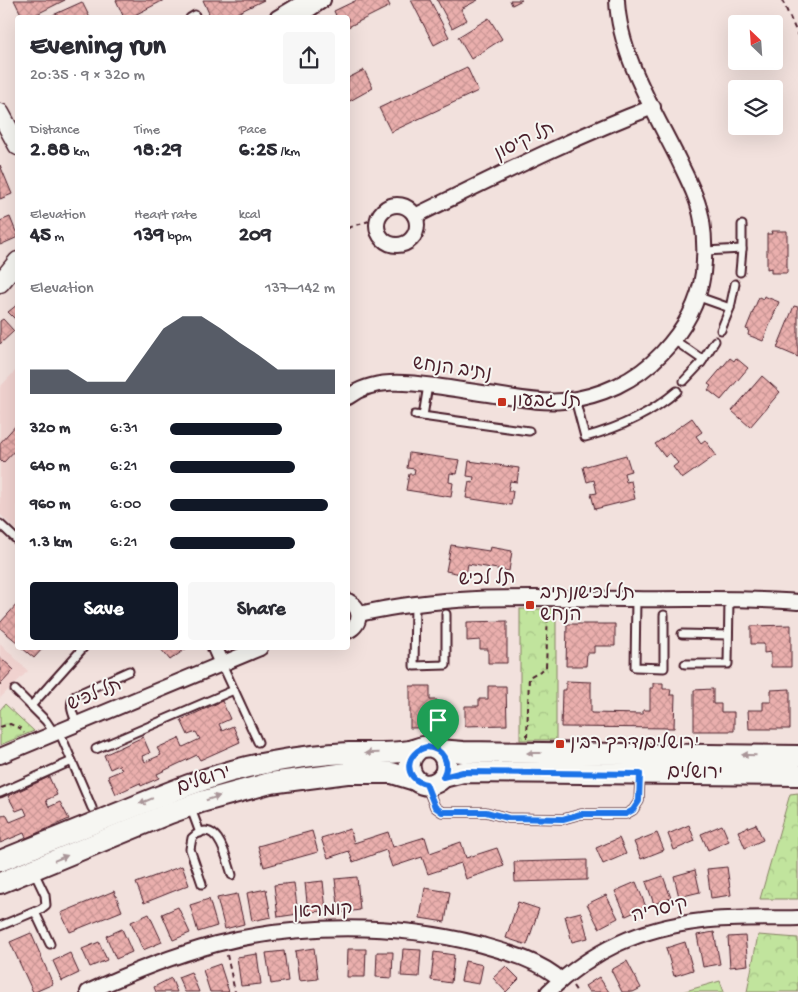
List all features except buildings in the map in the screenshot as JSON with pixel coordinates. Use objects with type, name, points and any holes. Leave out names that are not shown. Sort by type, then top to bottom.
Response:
[{"type":"main road","name":"ירושלים","points":[[0,861],[163,794],[226,773],[266,763],[346,753],[429,749],[463,752],[798,756]]},
{"type":"main road","points":[[429,749],[446,760],[446,771],[428,780],[411,775],[409,764],[411,757],[429,749]]},
{"type":"main road","name":"ירושלים","points":[[0,883],[190,806],[270,783],[348,773],[392,773],[428,780],[463,772],[798,775]]},
{"type":"street","points":[[288,15],[309,9],[323,0]]},
{"type":"street","points":[[617,0],[619,21],[627,52],[653,107]]},
{"type":"street","name":"תל קיסון","points":[[415,216],[560,146],[613,122],[653,107]]},
{"type":"street","name":"נתיב הנחש","points":[[350,396],[366,387],[385,383],[405,382],[525,399],[562,401],[596,395],[626,382],[652,363],[674,340],[691,313],[701,283],[705,252],[702,219],[691,187],[653,107]]},
{"type":"street","points":[[0,113],[15,140]]},
{"type":"street","points":[[404,206],[415,216],[416,232],[405,243],[398,245],[390,244],[379,233],[377,226],[378,218],[388,207],[404,206]]},
{"type":"street","points":[[0,283],[15,265]]},
{"type":"street","name":"תל לכיש","points":[[359,614],[415,603],[488,598],[798,602]]},
{"type":"street","points":[[350,602],[359,614],[357,624],[350,629]]},
{"type":"street","points":[[216,650],[222,664]]},
{"type":"street","name":"תל לכיש","points":[[0,756],[255,650]]},
{"type":"street","name":"קיסריה","points":[[548,992],[588,959],[624,940],[663,927],[704,920],[798,918]]},
{"type":"street","name":"קומראן","points":[[88,992],[123,976],[224,942],[252,936],[349,928],[385,930],[461,940],[486,946],[534,963],[545,968],[561,980]]},
{"type":"lane","points":[[740,272],[742,226]]},
{"type":"lane","points":[[705,252],[742,249]]},
{"type":"lane","points":[[721,330],[730,308],[735,284]]},
{"type":"lane","points":[[696,296],[730,308]]},
{"type":"lane","points":[[674,340],[703,360]]},
{"type":"lane","points":[[684,381],[703,360],[715,341]]},
{"type":"lane","points":[[428,385],[419,416],[529,431]]},
{"type":"lane","points":[[575,399],[585,437],[629,422],[655,408],[677,391]]},
{"type":"lane","points":[[0,524],[15,538]]},
{"type":"lane","points":[[636,599],[635,667],[664,668],[664,615]]},
{"type":"lane","points":[[685,664],[728,664],[729,600]]},
{"type":"lane","points":[[415,603],[414,666],[446,665],[446,614]]},
{"type":"lane","points":[[682,634],[728,635]]},
{"type":"lane","points":[[31,706],[81,650]]},
{"type":"lane","points":[[222,664],[258,742]]},
{"type":"lane","points":[[77,724],[71,706],[72,700],[76,696],[129,670]]},
{"type":"lane","points":[[15,690],[57,732],[92,808]]},
{"type":"lane","points":[[96,749],[234,690]]},
{"type":"lane","points":[[0,792],[72,761]]},
{"type":"lane","points":[[428,780],[435,807],[442,812],[486,812],[508,818],[563,819],[581,814],[626,814],[633,810],[639,801],[640,774]]},
{"type":"lane","points":[[190,806],[200,833]]},
{"type":"lane","points":[[202,884],[190,846],[192,838],[200,833],[209,832],[218,838],[232,875]]},
{"type":"lane","points":[[0,926],[36,912],[44,907],[47,902],[33,869]]},
{"type":"lane","points":[[36,912],[50,944]]},
{"type":"path","points":[[782,0],[798,35]]},
{"type":"path","points":[[350,227],[378,218]]},
{"type":"path","points":[[527,752],[529,677],[546,668],[548,598]]},
{"type":"path","points":[[0,727],[10,724],[15,725],[24,732],[30,743]]},
{"type":"path","points":[[224,942],[236,992]]},
{"type":"shaded area","points":[[15,371],[15,529],[0,514],[0,387]]},
{"type":"shaded area","points":[[0,643],[28,671],[0,698]]},
{"type":"green space","points":[[520,609],[556,609],[556,740],[520,740]]},
{"type":"green space","points":[[5,704],[34,731],[0,745],[0,710]]},
{"type":"green space","points":[[798,793],[798,899],[760,899],[790,794]]},
{"type":"green space","points":[[758,935],[798,938],[798,992],[747,992]]},
{"type":"green space","points":[[720,981],[724,992],[682,992]]},
{"type":"place","name":"תל גבעון","points":[[502,402]]},
{"type":"place","name":"תל לכיש/נתיב הנחש","points":[[530,605]]},
{"type":"place","name":"ירושלים/דרך רבין","points":[[560,744]]},
{"type":"route","points":[[433,747],[438,750],[446,760],[447,767],[443,777],[463,772],[640,774],[639,801],[633,810],[626,814],[581,814],[567,819],[508,818],[486,812],[442,812],[432,802],[426,784],[416,780],[411,775],[409,769],[411,757],[420,748],[433,747]]}]
